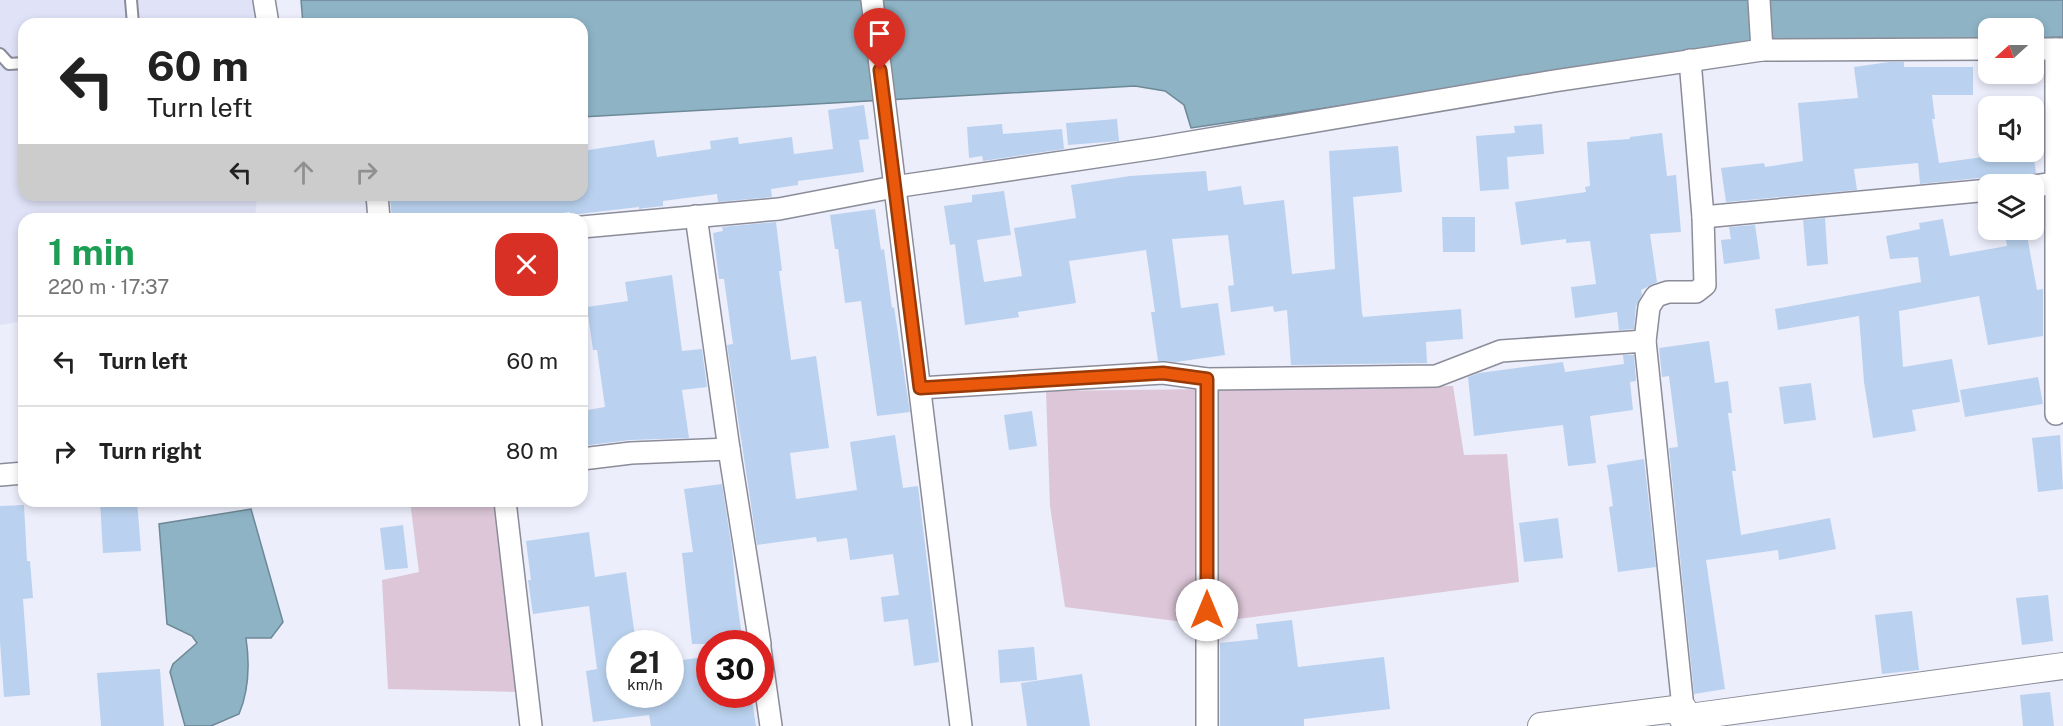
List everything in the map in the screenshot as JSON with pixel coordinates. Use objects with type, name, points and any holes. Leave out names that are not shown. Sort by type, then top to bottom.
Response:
[{"type":"street","points":[[264,0],[267,18]]},
{"type":"street","points":[[872,0],[961,726]]},
{"type":"street","points":[[1759,0],[1762,50]]},
{"type":"street","points":[[588,226],[779,209],[894,187],[1156,148],[1762,50],[1978,49]]},
{"type":"street","points":[[2056,414],[2056,183],[2059,49]]},
{"type":"street","points":[[1683,717],[1645,341],[1649,307],[1656,296],[1668,292],[1696,292],[1705,285],[1703,217],[1690,60]]},
{"type":"street","points":[[2044,185],[2056,183]]},
{"type":"street","points":[[1703,217],[1978,191]]},
{"type":"street","points":[[696,216],[757,630]]},
{"type":"street","points":[[920,388],[1163,373],[1207,379],[1436,376],[1501,351],[1645,341]]},
{"type":"street","points":[[1207,379],[1207,726]]},
{"type":"street","points":[[588,458],[631,453],[729,449]]},
{"type":"street","points":[[0,475],[18,474]]},
{"type":"street","points":[[506,507],[531,726]]},
{"type":"street","points":[[1541,726],[1683,717],[2063,666]]},
{"type":"street","points":[[769,708],[771,726]]},
{"type":"lane","points":[[131,0],[132,18]]},
{"type":"lane","points":[[0,54],[9,64],[18,63]]},
{"type":"shaded area","points":[[0,0],[262,0],[265,18],[18,18],[18,201],[256,201],[256,213],[18,213],[18,322],[0,325]]},
{"type":"shaded area","points":[[301,0],[2063,0],[2063,107],[2061,37],[2044,38],[2044,18],[1978,18],[1978,41],[1688,54],[1191,128],[1184,105],[1165,91],[1135,86],[588,117],[588,18],[302,18]]},
{"type":"shaded area","points":[[1453,386],[1464,455],[1507,454],[1519,582],[1200,624],[1065,607],[1050,506],[1046,391]]},
{"type":"shaded area","points":[[411,507],[501,507],[520,692],[388,689],[382,580],[419,572]]},
{"type":"shaded area","points":[[251,509],[283,622],[271,638],[246,638],[248,677],[239,714],[211,726],[185,726],[170,672],[173,664],[197,643],[192,636],[167,624],[159,524]]},
{"type":"building","points":[[1904,62],[1904,67],[1973,67],[1973,95],[1932,95],[1935,119],[1932,119],[1939,163],[1978,158],[1978,162],[2034,162],[2036,173],[1978,174],[1978,178],[1920,184],[1918,163],[1854,169],[1857,190],[1726,202],[1721,168],[1764,163],[1765,167],[1803,161],[1798,103],[1858,98],[1854,67]]},
{"type":"building","points":[[864,105],[869,139],[859,140],[864,172],[798,181],[798,185],[771,189],[772,197],[718,202],[717,194],[663,201],[663,206],[587,213],[391,213],[390,201],[588,201],[588,150],[654,140],[657,157],[711,149],[710,141],[738,137],[739,144],[792,137],[794,154],[833,149],[828,110]]},
{"type":"building","points":[[1117,119],[1119,141],[1068,145],[1066,123]]},
{"type":"building","points":[[1002,124],[1003,134],[1062,129],[1064,149],[983,161],[982,156],[969,158],[967,127]]},
{"type":"building","points":[[1542,124],[1544,154],[1507,157],[1509,189],[1480,191],[1476,136],[1515,133],[1514,126]]},
{"type":"building","points":[[1662,133],[1667,176],[1676,175],[1681,232],[1650,234],[1657,282],[1641,290],[1642,295],[1636,306],[1634,329],[1619,330],[1617,312],[1575,318],[1571,287],[1596,284],[1590,241],[1566,243],[1566,239],[1521,245],[1515,202],[1586,192],[1585,187],[1590,186],[1587,142],[1630,139],[1630,137]]},
{"type":"building","points":[[1398,146],[1402,192],[1353,197],[1362,313],[1363,317],[1461,309],[1463,339],[1426,342],[1427,363],[1291,365],[1287,310],[1274,312],[1273,306],[1231,312],[1228,286],[1234,285],[1228,235],[1172,239],[1181,308],[1218,303],[1225,355],[1176,362],[1158,361],[1151,312],[1155,312],[1146,250],[1069,261],[1076,303],[1018,312],[1019,317],[965,325],[955,244],[950,245],[944,206],[972,202],[972,195],[1004,191],[1011,235],[977,240],[984,282],[1022,276],[1014,228],[1076,218],[1071,185],[1130,176],[1206,171],[1208,191],[1241,186],[1244,205],[1284,200],[1292,274],[1335,269],[1329,151]]},
{"type":"building","points":[[875,209],[881,250],[884,249],[892,308],[894,307],[910,412],[877,416],[861,301],[845,303],[838,249],[835,249],[830,215]]},
{"type":"building","points":[[1442,217],[1475,217],[1475,252],[1443,252]]},
{"type":"building","points":[[1825,218],[1828,264],[1807,266],[1803,220]]},
{"type":"building","points":[[1943,219],[1950,256],[2007,246],[2006,240],[2028,240],[2037,290],[2043,289],[2043,336],[1988,345],[1979,296],[1899,311],[1903,367],[1952,359],[1960,402],[1912,410],[1916,431],[1873,438],[1864,382],[1859,316],[1778,330],[1775,309],[1921,282],[1918,257],[1890,259],[1886,236],[1920,229],[1919,223]]},
{"type":"building","points":[[776,222],[782,271],[779,271],[791,360],[816,356],[829,448],[790,453],[796,499],[857,490],[850,442],[895,435],[903,488],[918,486],[939,662],[914,666],[908,619],[884,622],[881,597],[899,595],[893,554],[850,560],[847,538],[817,542],[816,537],[757,545],[727,345],[733,344],[724,279],[719,279],[713,233],[723,231],[722,227]]},
{"type":"building","points":[[1755,225],[1760,259],[1724,264],[1721,240],[1731,239],[1729,227]]},
{"type":"building","points":[[672,275],[682,351],[702,349],[707,387],[682,390],[689,438],[630,440],[588,445],[588,410],[605,407],[597,350],[593,350],[588,307],[628,301],[625,282]]},
{"type":"building","points":[[1709,341],[1715,383],[1728,381],[1732,413],[1728,413],[1736,471],[1732,471],[1741,535],[1830,518],[1836,549],[1779,560],[1778,550],[1706,560],[1725,689],[1694,694],[1669,448],[1678,447],[1669,376],[1662,377],[1659,348]]},
{"type":"building","points":[[1623,355],[1634,355],[1636,381],[1630,382],[1633,410],[1590,416],[1596,463],[1568,466],[1563,425],[1474,436],[1468,377],[1479,373],[1563,362],[1565,372],[1624,364]]},
{"type":"building","points":[[2038,377],[2043,404],[1965,417],[1960,390]]},
{"type":"building","points":[[1811,383],[1816,420],[1784,424],[1779,387]]},
{"type":"building","points":[[1032,411],[1037,446],[1009,450],[1004,415]]},
{"type":"building","points":[[2060,435],[2063,489],[2038,492],[2032,438]]},
{"type":"building","points":[[1644,459],[1656,567],[1618,572],[1609,507],[1613,506],[1607,465]]},
{"type":"building","points":[[722,484],[741,630],[696,630],[696,644],[692,644],[682,553],[693,552],[684,489]]},
{"type":"building","points":[[0,506],[24,507],[27,561],[30,561],[33,598],[23,599],[30,695],[4,697],[0,642]]},
{"type":"building","points":[[100,507],[137,507],[141,551],[103,553]]},
{"type":"building","points":[[1558,518],[1563,558],[1524,562],[1519,523]]},
{"type":"building","points":[[403,525],[408,568],[385,570],[380,528]]},
{"type":"building","points":[[589,532],[595,577],[626,572],[634,630],[606,630],[606,708],[684,708],[684,660],[696,658],[696,708],[753,708],[756,726],[651,726],[649,715],[593,722],[586,671],[597,669],[589,606],[533,614],[526,541]]},
{"type":"building","points":[[2048,595],[2053,641],[2022,645],[2016,598]]},
{"type":"building","points":[[1912,611],[1919,670],[1882,674],[1875,615]]},
{"type":"building","points":[[1292,620],[1298,667],[1384,657],[1390,709],[1304,719],[1304,726],[1220,726],[1220,643],[1258,639],[1256,624]]},
{"type":"building","points":[[1034,647],[1037,680],[1000,683],[998,650]]},
{"type":"building","points":[[160,669],[164,726],[101,726],[97,673]]},
{"type":"building","points":[[1082,674],[1090,726],[1027,726],[1021,683]]},
{"type":"building","points":[[2050,692],[2054,726],[2023,726],[2020,695]]},
{"type":"route","points":[[880,70],[920,388],[1163,373],[1207,379],[1207,610]]}]
